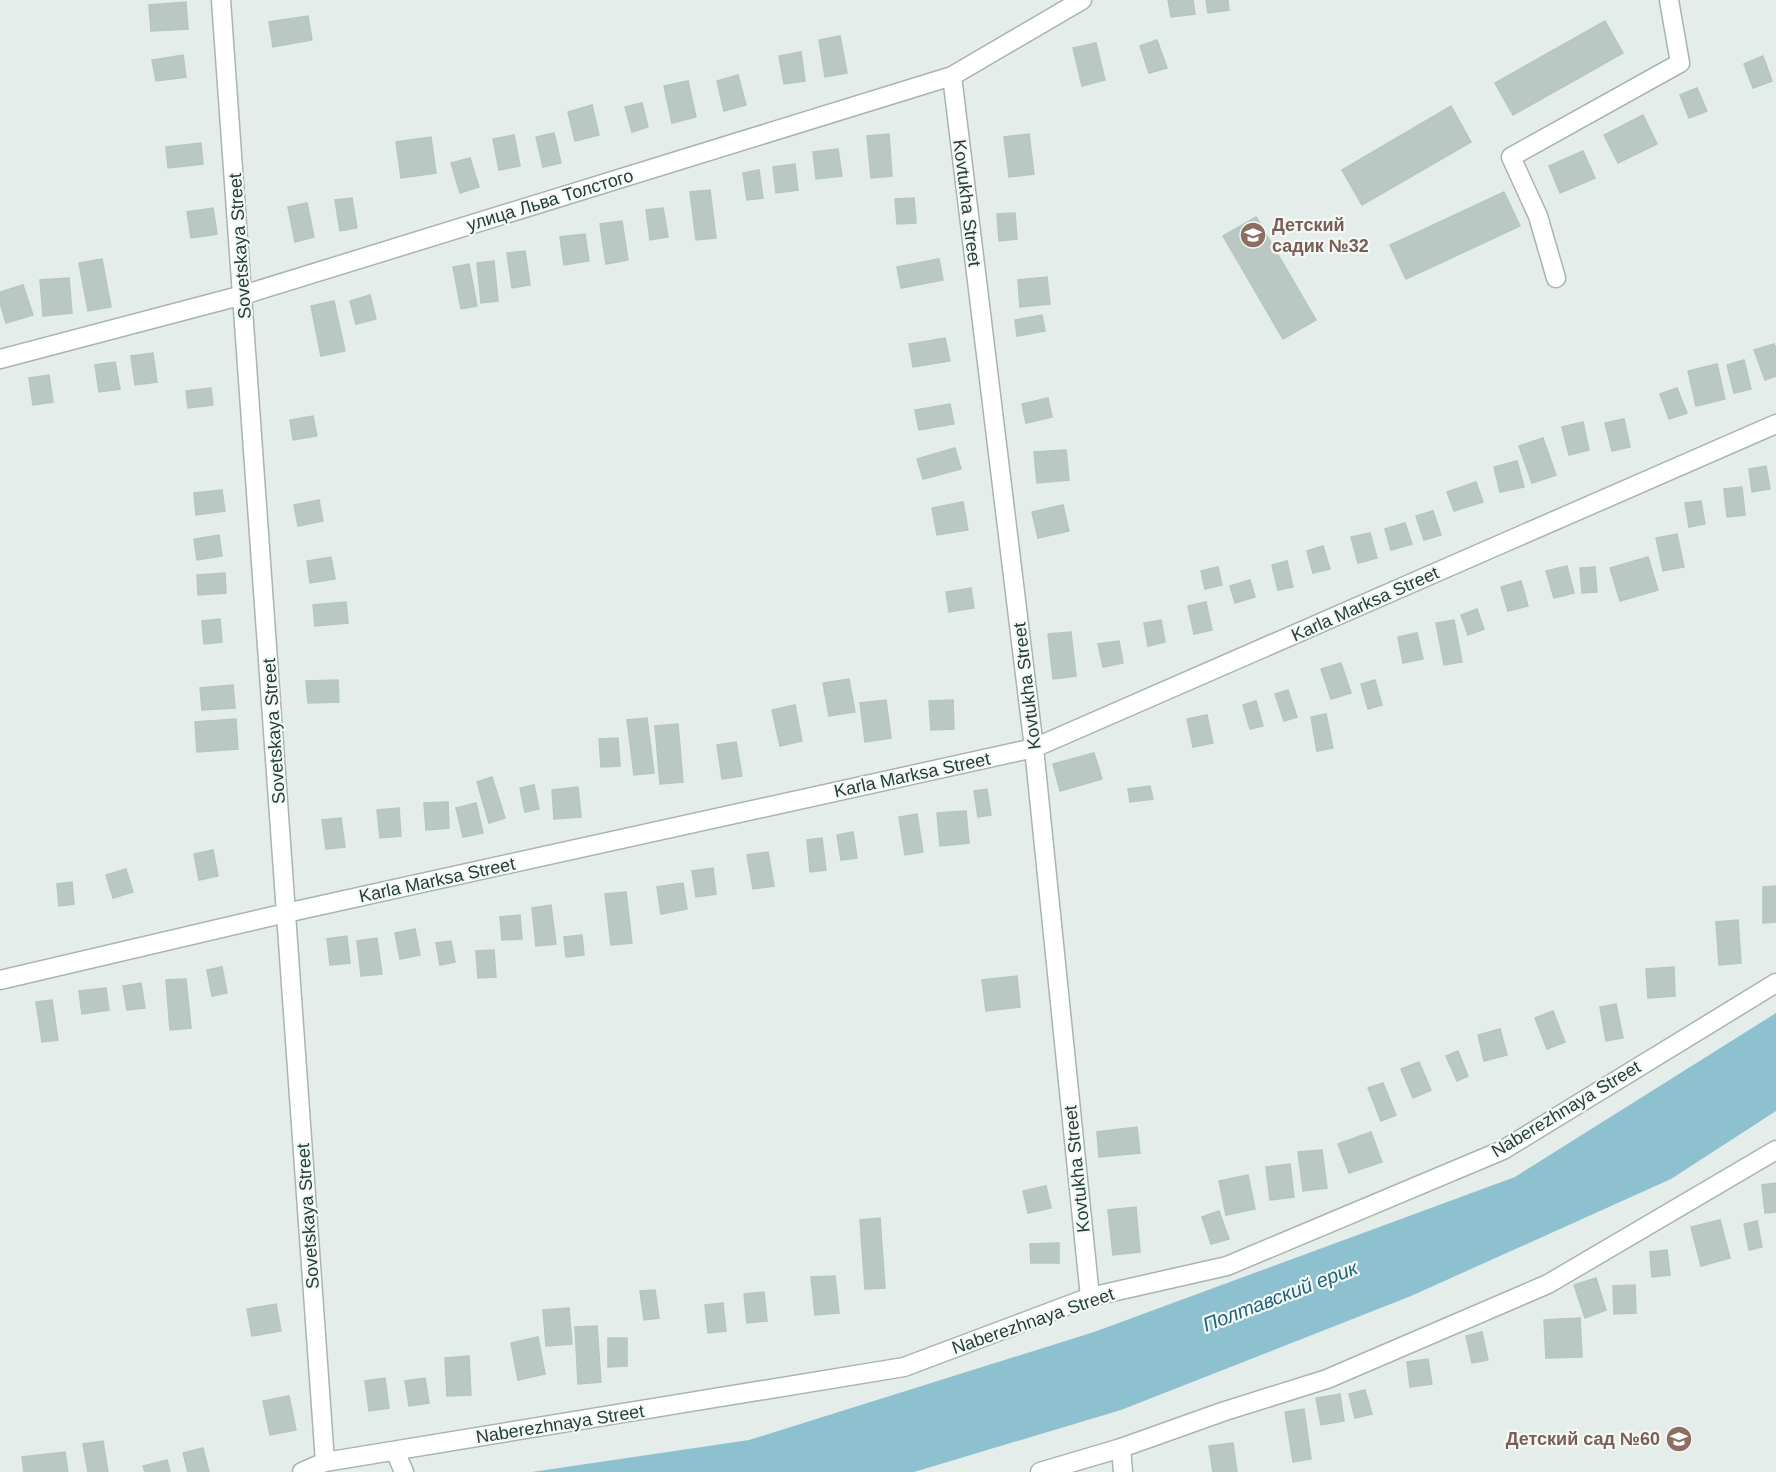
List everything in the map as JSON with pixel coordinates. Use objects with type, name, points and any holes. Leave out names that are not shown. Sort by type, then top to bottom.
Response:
[{"type":"street","name":"Sovetskaya Street","points":[[222,0],[325,1462]]},
{"type":"street","name":"улица Льва Толстого","points":[[0,359],[243,295],[952,76],[1082,0]]},
{"type":"street","points":[[1556,278],[1538,216],[1511,157],[1680,63],[1669,0]]},
{"type":"street","name":"Kovtukha Street","points":[[952,76],[1034,748],[1090,1297]]},
{"type":"street","name":"Karla Marksa Street","points":[[0,980],[1034,748],[1776,424]]},
{"type":"street","name":"Naberezhnaya Street","points":[[302,1472],[325,1462],[904,1367],[1090,1297],[1227,1266],[1503,1150],[1776,982]]},
{"type":"street","points":[[1040,1472],[1121,1448],[1326,1379],[1548,1284],[1776,1150]]},
{"type":"street","points":[[1121,1448],[1123,1472]]},
{"type":"street","points":[[395,1451],[404,1472]]},
{"type":"water","name":"Полтавский ерик","points":[[1776,1013],[1776,1111],[1671,1179],[1411,1296],[1121,1410],[914,1472],[532,1472],[749,1440],[1094,1332],[1515,1177]]},
{"type":"building","points":[[1168,0],[1193,0],[1195,14],[1171,17]]},
{"type":"building","points":[[1206,0],[1228,0],[1229,10],[1208,13]]},
{"type":"building","points":[[186,2],[188,29],[151,31],[149,5]]},
{"type":"building","points":[[308,16],[312,40],[273,47],[269,22]]},
{"type":"building","points":[[1605,21],[1623,53],[1513,115],[1495,83]]},
{"type":"building","points":[[840,36],[847,73],[825,77],[819,40]]},
{"type":"building","points":[[1157,40],[1167,68],[1149,73],[1140,46]]},
{"type":"building","points":[[1096,43],[1105,80],[1082,86],[1073,48]]},
{"type":"building","points":[[801,52],[805,81],[784,84],[779,56]]},
{"type":"building","points":[[183,55],[186,77],[156,81],[152,60]]},
{"type":"building","points":[[1763,56],[1772,81],[1753,88],[1744,64]]},
{"type":"building","points":[[738,75],[746,105],[724,111],[717,81]]},
{"type":"building","points":[[688,81],[696,117],[672,123],[664,86]]},
{"type":"building","points":[[1697,88],[1707,111],[1689,118],[1680,95]]},
{"type":"building","points":[[642,103],[648,127],[632,132],[625,107]]},
{"type":"building","points":[[592,105],[599,135],[575,141],[568,112]]},
{"type":"building","points":[[1451,106],[1471,142],[1362,205],[1342,170]]},
{"type":"building","points":[[1643,115],[1657,144],[1618,163],[1604,135]]},
{"type":"building","points":[[554,133],[561,163],[543,167],[536,137]]},
{"type":"building","points":[[889,134],[892,176],[871,178],[867,136]]},
{"type":"building","points":[[1029,134],[1034,174],[1009,177],[1004,137]]},
{"type":"building","points":[[514,135],[520,166],[499,170],[493,139]]},
{"type":"building","points":[[431,137],[436,173],[401,178],[396,142]]},
{"type":"building","points":[[201,143],[203,164],[168,168],[166,147]]},
{"type":"building","points":[[838,149],[842,176],[816,179],[813,152]]},
{"type":"building","points":[[1583,151],[1595,178],[1560,193],[1549,166]]},
{"type":"building","points":[[470,158],[479,187],[460,193],[451,163]]},
{"type":"building","points":[[795,164],[798,190],[776,193],[773,167]]},
{"type":"building","points":[[759,170],[763,198],[747,200],[743,173]]},
{"type":"building","points":[[710,190],[716,238],[696,240],[690,192]]},
{"type":"building","points":[[1504,192],[1520,226],[1406,279],[1390,245]]},
{"type":"building","points":[[352,198],[357,228],[340,231],[335,200]]},
{"type":"building","points":[[914,198],[916,223],[897,224],[895,199]]},
{"type":"building","points":[[307,203],[314,237],[295,242],[288,207]]},
{"type":"building","points":[[213,208],[217,234],[191,238],[187,212]]},
{"type":"building","points":[[663,208],[668,237],[650,240],[646,210]]},
{"type":"building","points":[[1015,213],[1017,239],[999,241],[997,214]]},
{"type":"building","points":[[1256,217],[1316,320],[1283,339],[1223,236]]},
{"type":"building","points":[[622,221],[628,260],[606,264],[600,224]]},
{"type":"building","points":[[585,234],[589,261],[564,265],[560,237]]},
{"type":"building","points":[[525,251],[530,285],[512,288],[507,253]]},
{"type":"building","points":[[102,259],[111,307],[88,311],[79,263]]},
{"type":"building","points":[[939,259],[943,280],[901,288],[897,267]]},
{"type":"building","points":[[494,261],[498,301],[481,303],[477,263]]},
{"type":"building","points":[[469,264],[477,306],[461,309],[453,267]]},
{"type":"building","points":[[1047,277],[1050,304],[1020,307],[1018,280]]},
{"type":"building","points":[[69,278],[72,313],[43,316],[40,280]]},
{"type":"building","points":[[23,285],[33,315],[6,323],[0,303],[0,292]]},
{"type":"building","points":[[370,295],[376,319],[356,324],[350,301]]},
{"type":"building","points":[[334,301],[345,351],[321,356],[311,306]]},
{"type":"building","points":[[1042,315],[1045,331],[1017,336],[1015,320]]},
{"type":"building","points":[[945,338],[950,361],[913,367],[909,344]]},
{"type":"building","points":[[1774,344],[1776,376],[1765,380],[1754,350]]},
{"type":"building","points":[[153,353],[157,382],[135,385],[131,356]]},
{"type":"building","points":[[1744,360],[1751,389],[1734,393],[1727,365]]},
{"type":"building","points":[[115,362],[120,389],[99,392],[95,365]]},
{"type":"building","points":[[1717,364],[1725,399],[1696,406],[1688,371]]},
{"type":"building","points":[[49,375],[53,402],[33,405],[29,378]]},
{"type":"building","points":[[211,388],[213,405],[188,408],[186,391]]},
{"type":"building","points":[[1677,388],[1687,413],[1669,419],[1660,394]]},
{"type":"building","points":[[1048,398],[1052,417],[1026,423],[1022,404]]},
{"type":"building","points":[[950,404],[954,424],[919,430],[915,410]]},
{"type":"building","points":[[313,416],[317,436],[293,440],[290,420]]},
{"type":"building","points":[[1624,419],[1630,447],[1612,451],[1605,423]]},
{"type":"building","points":[[1583,422],[1589,450],[1569,455],[1562,427]]},
{"type":"building","points":[[1543,438],[1556,475],[1532,483],[1519,446]]},
{"type":"building","points":[[955,448],[961,469],[923,479],[917,459]]},
{"type":"building","points":[[1066,450],[1069,480],[1037,483],[1034,452]]},
{"type":"building","points":[[1517,461],[1524,487],[1500,492],[1494,467]]},
{"type":"building","points":[[1766,466],[1770,489],[1752,492],[1749,469]]},
{"type":"building","points":[[1476,482],[1483,502],[1454,511],[1447,492]]},
{"type":"building","points":[[1742,487],[1745,515],[1727,517],[1724,489]]},
{"type":"building","points":[[222,490],[225,511],[196,515],[194,493]]},
{"type":"building","points":[[319,500],[323,521],[298,526],[294,505]]},
{"type":"building","points":[[1701,501],[1705,524],[1689,527],[1685,503]]},
{"type":"building","points":[[963,502],[968,530],[937,535],[932,508]]},
{"type":"building","points":[[1063,505],[1069,531],[1038,538],[1032,512]]},
{"type":"building","points":[[1433,511],[1441,535],[1424,540],[1416,516]]},
{"type":"building","points":[[1405,523],[1412,544],[1391,550],[1385,529]]},
{"type":"building","points":[[1370,533],[1377,558],[1358,563],[1351,537]]},
{"type":"building","points":[[1677,534],[1684,567],[1663,571],[1656,538]]},
{"type":"building","points":[[219,535],[222,556],[197,560],[194,539]]},
{"type":"building","points":[[1323,546],[1330,569],[1313,573],[1307,551]]},
{"type":"building","points":[[331,557],[335,579],[310,583],[307,561]]},
{"type":"building","points":[[1648,557],[1658,590],[1620,601],[1610,568]]},
{"type":"building","points":[[1287,561],[1293,587],[1278,590],[1272,565]]},
{"type":"building","points":[[1567,566],[1574,593],[1554,598],[1546,571]]},
{"type":"building","points":[[1218,567],[1222,585],[1205,589],[1201,571]]},
{"type":"building","points":[[1595,567],[1597,592],[1582,593],[1580,568]]},
{"type":"building","points":[[225,573],[226,593],[198,595],[197,575]]},
{"type":"building","points":[[1250,580],[1255,597],[1235,603],[1230,586]]},
{"type":"building","points":[[1521,581],[1528,606],[1508,611],[1501,587]]},
{"type":"building","points":[[971,588],[974,608],[949,612],[946,592]]},
{"type":"building","points":[[346,602],[348,623],[315,626],[313,605]]},
{"type":"building","points":[[1206,602],[1212,630],[1194,634],[1188,606]]},
{"type":"building","points":[[1477,609],[1484,629],[1468,635],[1461,615]]},
{"type":"building","points":[[220,619],[222,642],[204,644],[202,621]]},
{"type":"building","points":[[1161,620],[1165,642],[1148,646],[1144,623]]},
{"type":"building","points":[[1454,620],[1462,662],[1444,665],[1436,623]]},
{"type":"building","points":[[1071,632],[1076,676],[1053,679],[1048,634]]},
{"type":"building","points":[[1417,633],[1423,659],[1403,663],[1398,637]]},
{"type":"building","points":[[1119,641],[1123,663],[1103,667],[1098,644]]},
{"type":"building","points":[[1341,663],[1351,693],[1331,699],[1321,669]]},
{"type":"building","points":[[849,679],[855,712],[829,716],[823,683]]},
{"type":"building","points":[[338,680],[339,702],[308,703],[306,681]]},
{"type":"building","points":[[1375,680],[1382,705],[1368,709],[1361,684]]},
{"type":"building","points":[[233,685],[235,708],[202,710],[200,688]]},
{"type":"building","points":[[1288,690],[1297,717],[1284,721],[1275,694]]},
{"type":"building","points":[[886,700],[891,738],[865,742],[860,703]]},
{"type":"building","points":[[953,700],[954,729],[931,730],[929,701]]},
{"type":"building","points":[[1256,701],[1263,726],[1250,729],[1243,705]]},
{"type":"building","points":[[795,705],[802,741],[780,746],[772,710]]},
{"type":"building","points":[[1326,714],[1333,748],[1317,751],[1311,717]]},
{"type":"building","points":[[1207,715],[1213,743],[1193,747],[1187,719]]},
{"type":"building","points":[[647,718],[654,773],[634,775],[627,720]]},
{"type":"building","points":[[236,719],[238,749],[197,752],[195,722]]},
{"type":"building","points":[[678,724],[683,782],[660,784],[655,726]]},
{"type":"building","points":[[618,738],[620,766],[601,767],[599,739]]},
{"type":"building","points":[[736,742],[742,776],[722,779],[717,745]]},
{"type":"building","points":[[1094,753],[1102,779],[1060,791],[1053,764]]},
{"type":"building","points":[[492,777],[505,818],[489,823],[477,782]]},
{"type":"building","points":[[534,785],[539,809],[525,812],[520,788]]},
{"type":"building","points":[[1150,786],[1153,799],[1130,802],[1128,789]]},
{"type":"building","points":[[578,787],[581,817],[554,819],[552,790]]},
{"type":"building","points":[[987,789],[991,815],[978,817],[974,791]]},
{"type":"building","points":[[448,802],[449,828],[426,830],[424,803]]},
{"type":"building","points":[[476,803],[483,833],[463,837],[456,808]]},
{"type":"building","points":[[399,808],[401,836],[380,838],[377,810]]},
{"type":"building","points":[[966,811],[969,843],[940,846],[937,813]]},
{"type":"building","points":[[917,814],[923,852],[905,855],[899,817]]},
{"type":"building","points":[[341,818],[345,847],[326,849],[322,820]]},
{"type":"building","points":[[853,832],[857,858],[841,860],[837,835]]},
{"type":"building","points":[[822,838],[826,870],[810,872],[807,840]]},
{"type":"building","points":[[213,850],[218,876],[199,880],[194,854]]},
{"type":"building","points":[[768,852],[774,886],[753,889],[747,855]]},
{"type":"building","points":[[713,868],[716,894],[696,897],[692,871]]},
{"type":"building","points":[[126,869],[133,892],[113,898],[106,875]]},
{"type":"building","points":[[72,882],[74,904],[59,906],[57,884]]},
{"type":"building","points":[[683,883],[687,909],[661,914],[657,887]]},
{"type":"building","points":[[1776,886],[1776,922],[1763,923],[1763,887]]},
{"type":"building","points":[[626,892],[632,943],[611,945],[605,894]]},
{"type":"building","points":[[551,905],[556,944],[536,946],[532,908]]},
{"type":"building","points":[[520,915],[522,939],[502,940],[500,917]]},
{"type":"building","points":[[1738,920],[1741,963],[1719,965],[1716,922]]},
{"type":"building","points":[[415,929],[420,955],[400,959],[395,933]]},
{"type":"building","points":[[582,935],[584,955],[566,957],[564,937]]},
{"type":"building","points":[[347,936],[350,963],[330,965],[327,939]]},
{"type":"building","points":[[377,938],[382,974],[361,976],[357,941]]},
{"type":"building","points":[[451,941],[455,962],[440,965],[436,943]]},
{"type":"building","points":[[494,950],[496,977],[478,978],[476,951]]},
{"type":"building","points":[[222,967],[227,993],[212,996],[207,970]]},
{"type":"building","points":[[1674,967],[1675,996],[1648,998],[1646,969]]},
{"type":"building","points":[[1017,976],[1020,1007],[986,1011],[982,980]]},
{"type":"building","points":[[186,979],[191,1028],[170,1030],[166,980]]},
{"type":"building","points":[[141,983],[145,1008],[127,1010],[123,986]]},
{"type":"building","points":[[106,988],[109,1010],[82,1014],[79,991]]},
{"type":"building","points":[[52,1000],[58,1040],[42,1042],[36,1002]]},
{"type":"building","points":[[1616,1004],[1623,1038],[1606,1041],[1600,1007]]},
{"type":"building","points":[[1553,1011],[1565,1042],[1547,1049],[1535,1018]]},
{"type":"building","points":[[1500,1029],[1507,1055],[1484,1061],[1478,1035]]},
{"type":"building","points":[[1458,1051],[1468,1076],[1457,1081],[1446,1056]]},
{"type":"building","points":[[1419,1062],[1431,1090],[1413,1098],[1401,1069]]},
{"type":"building","points":[[1383,1083],[1396,1115],[1381,1121],[1368,1088]]},
{"type":"building","points":[[1137,1127],[1140,1153],[1099,1157],[1097,1132]]},
{"type":"building","points":[[1371,1132],[1382,1162],[1349,1173],[1338,1144]]},
{"type":"building","points":[[1322,1150],[1327,1188],[1303,1191],[1298,1152]]},
{"type":"building","points":[[1290,1164],[1294,1197],[1270,1200],[1266,1167]]},
{"type":"building","points":[[1248,1175],[1255,1209],[1226,1215],[1219,1181]]},
{"type":"building","points":[[1776,1183],[1776,1212],[1765,1213],[1762,1185]]},
{"type":"building","points":[[1046,1186],[1051,1208],[1028,1213],[1023,1191]]},
{"type":"building","points":[[1136,1207],[1140,1252],[1113,1255],[1108,1210]]},
{"type":"building","points":[[1219,1211],[1229,1239],[1211,1244],[1202,1217]]},
{"type":"building","points":[[880,1218],[885,1288],[865,1289],[860,1220]]},
{"type":"building","points":[[1720,1220],[1730,1258],[1701,1266],[1691,1227]]},
{"type":"building","points":[[1757,1221],[1762,1247],[1749,1250],[1744,1224]]},
{"type":"building","points":[[1059,1243],[1059,1263],[1031,1263],[1030,1244]]},
{"type":"building","points":[[1667,1250],[1670,1275],[1652,1277],[1650,1252]]},
{"type":"building","points":[[835,1276],[839,1313],[815,1315],[811,1277]]},
{"type":"building","points":[[1596,1278],[1606,1310],[1585,1318],[1574,1285]]},
{"type":"building","points":[[1635,1285],[1636,1313],[1614,1314],[1613,1286]]},
{"type":"building","points":[[655,1290],[659,1318],[644,1320],[640,1291]]},
{"type":"building","points":[[764,1292],[767,1321],[747,1323],[744,1294]]},
{"type":"building","points":[[723,1303],[726,1331],[708,1333],[705,1305]]},
{"type":"building","points":[[276,1304],[281,1331],[252,1336],[247,1309]]},
{"type":"building","points":[[569,1308],[572,1344],[546,1346],[543,1310]]},
{"type":"building","points":[[1580,1318],[1582,1357],[1546,1358],[1544,1320]]},
{"type":"building","points":[[597,1326],[601,1382],[578,1384],[575,1327]]},
{"type":"building","points":[[1482,1332],[1488,1360],[1472,1363],[1466,1336]]},
{"type":"building","points":[[538,1337],[545,1374],[518,1380],[511,1343]]},
{"type":"building","points":[[608,1338],[627,1338],[627,1366],[608,1367]]},
{"type":"building","points":[[469,1356],[471,1395],[447,1396],[445,1358]]},
{"type":"building","points":[[1428,1359],[1432,1384],[1410,1387],[1407,1362]]},
{"type":"building","points":[[385,1378],[389,1408],[369,1411],[365,1381]]},
{"type":"building","points":[[425,1378],[429,1403],[409,1406],[405,1381]]},
{"type":"building","points":[[1365,1390],[1372,1414],[1355,1418],[1349,1394]]},
{"type":"building","points":[[1340,1394],[1344,1421],[1321,1425],[1316,1398]]},
{"type":"building","points":[[289,1396],[296,1430],[270,1435],[263,1401]]},
{"type":"building","points":[[1304,1409],[1311,1459],[1293,1462],[1285,1412]]},
{"type":"building","points":[[103,1441],[108,1472],[88,1472],[83,1444]]},
{"type":"building","points":[[1233,1443],[1237,1472],[1213,1472],[1209,1446]]},
{"type":"building","points":[[203,1448],[209,1472],[188,1472],[183,1453]]},
{"type":"building","points":[[65,1452],[68,1472],[24,1472],[22,1457]]},
{"type":"building","points":[[167,1460],[170,1472],[145,1472],[143,1466]]},
{"type":"place","name":"Детский садик №32","points":[[1253,235]]},
{"type":"place","name":"Детский сад №60","points":[[1679,1439]]}]
